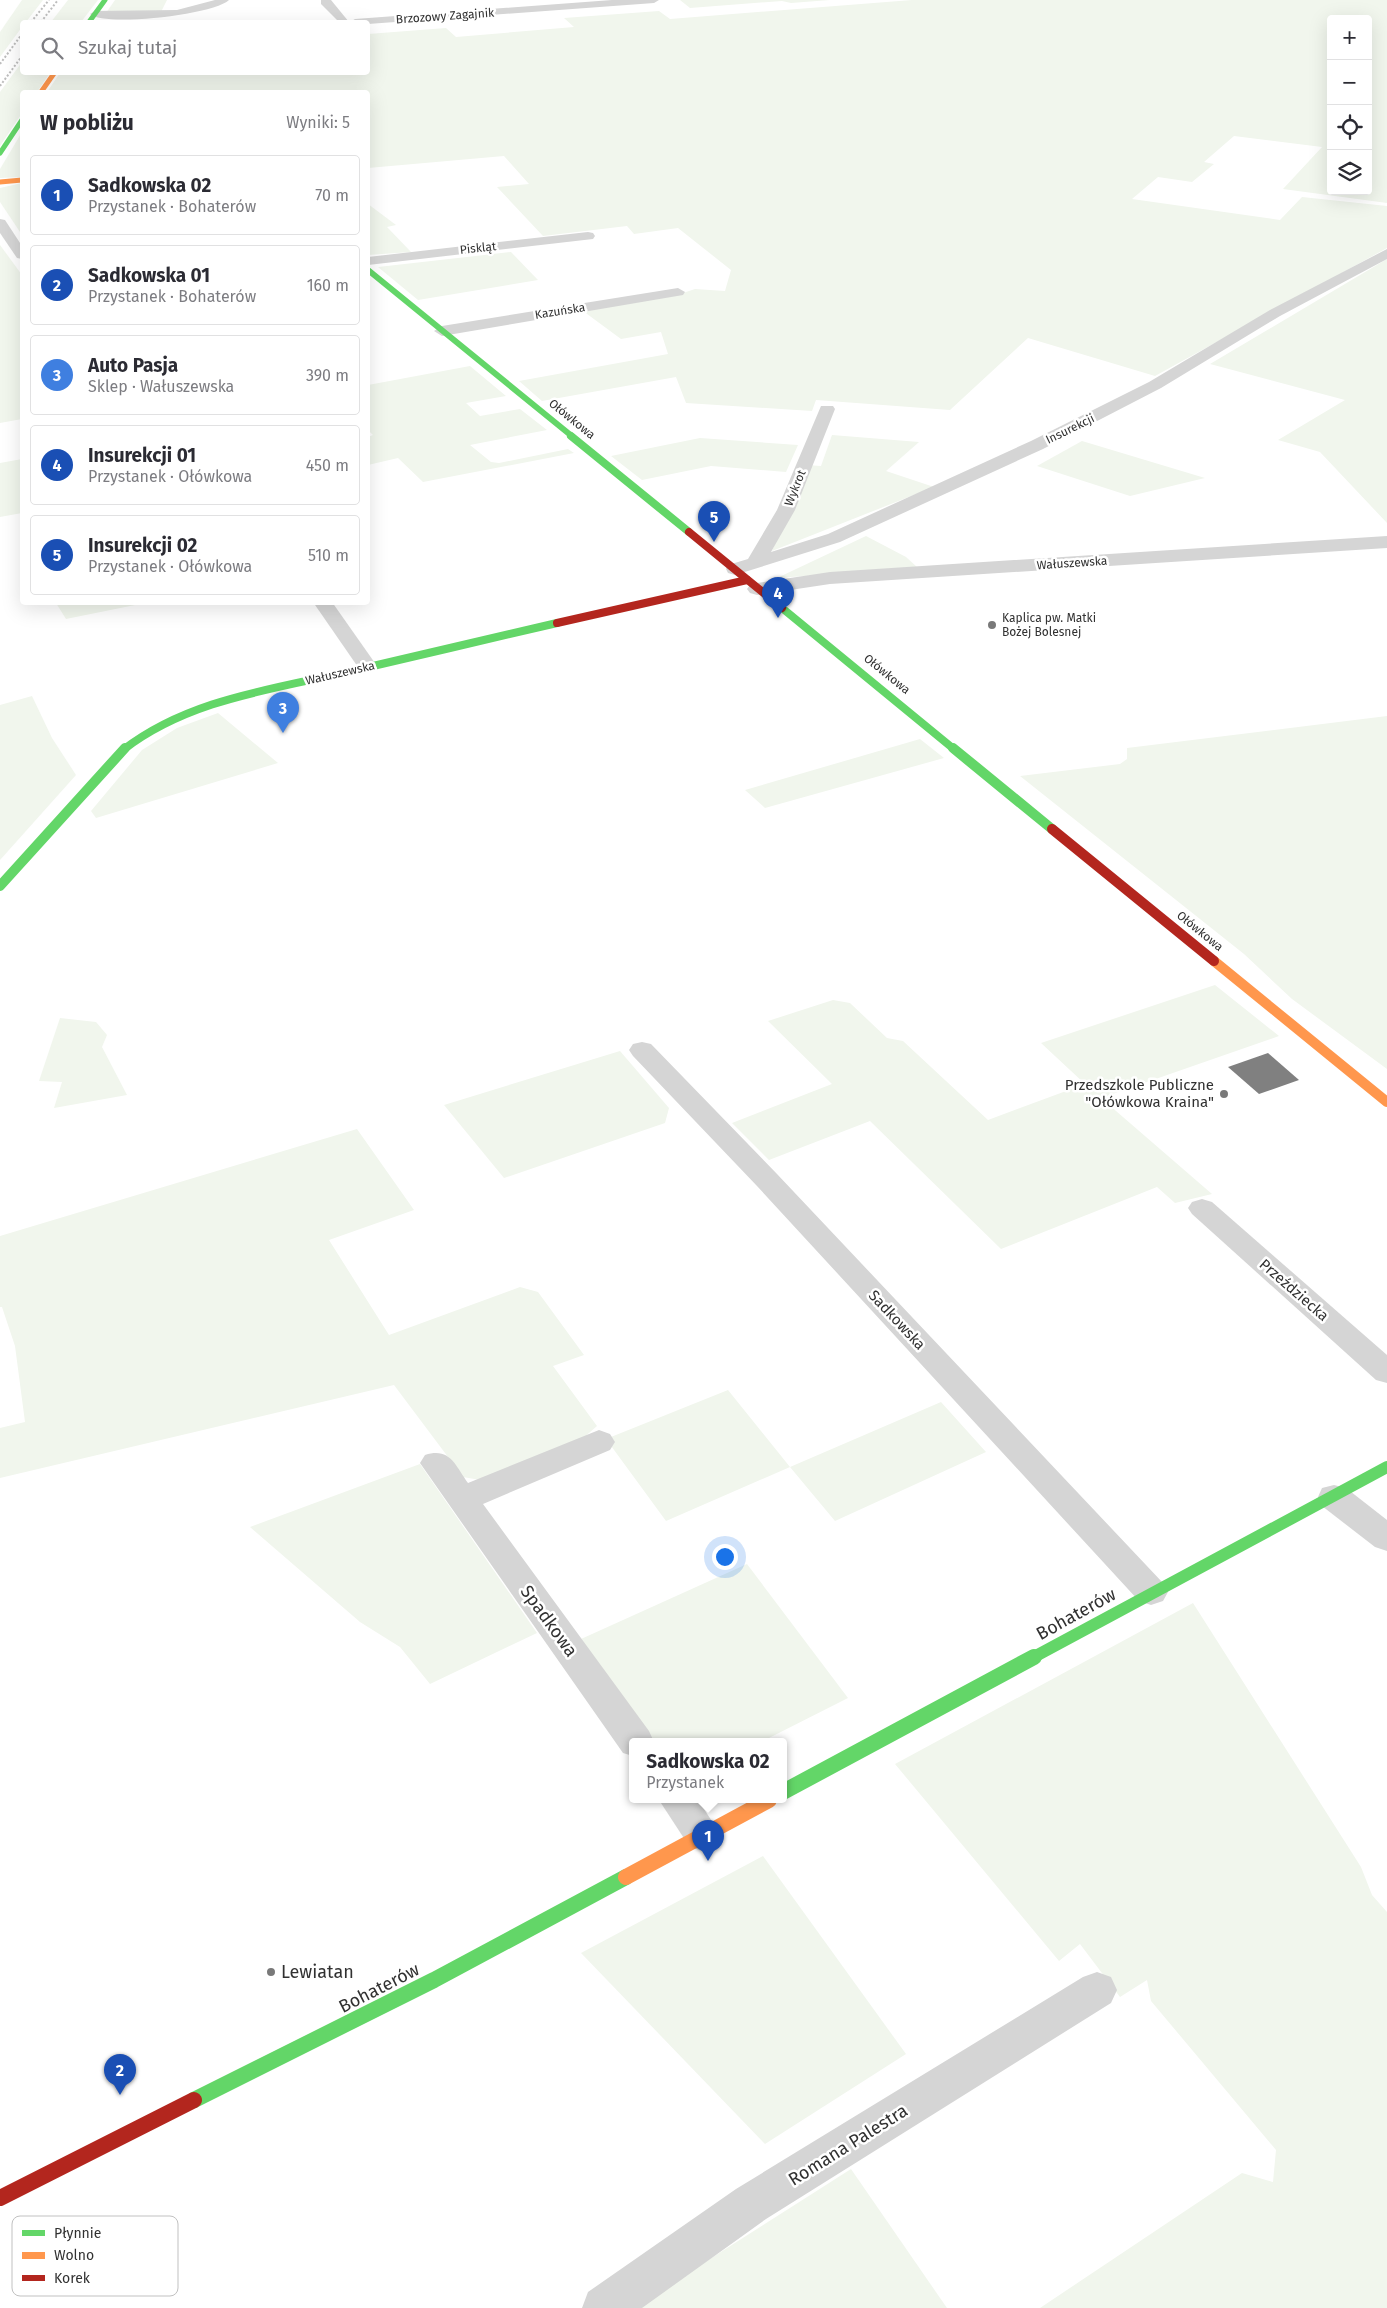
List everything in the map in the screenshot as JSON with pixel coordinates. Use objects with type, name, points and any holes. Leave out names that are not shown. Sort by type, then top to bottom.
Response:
[{"type":"street","points":[[92,18],[105,0]]},
{"type":"street","points":[[92,18],[201,10],[224,0]]},
{"type":"street","points":[[326,0],[325,2],[342,20]]},
{"type":"street","name":"Brzozowy Zagajnik","points":[[370,21],[654,0]]},
{"type":"street","points":[[42,90],[53,75]]},
{"type":"street","points":[[0,153],[20,123]]},
{"type":"street","points":[[0,182],[20,180]]},
{"type":"street","points":[[0,223],[20,252]]},
{"type":"street","name":"Piskląt","points":[[370,261],[588,236]]},
{"type":"street","name":"Insurekcji","points":[[746,579],[755,563],[843,535],[1061,434],[1155,386],[1275,313],[1387,253]]},
{"type":"street","name":"Ołówkowa","points":[[370,272],[1387,1102]]},
{"type":"street","name":"Kazuńska","points":[[442,331],[678,292]]},
{"type":"street","name":"Wykrot","points":[[755,563],[778,527],[786,510],[827,409]]},
{"type":"street","name":"Wałuszewska","points":[[0,886],[120,751],[141,733],[181,714],[228,699],[746,579],[830,578],[1387,542]]},
{"type":"street","points":[[324,605],[367,666]]},
{"type":"street","name":"Sadkowska","points":[[642,1050],[773,1187],[1151,1592]]},
{"type":"street","name":"Przeździecka","points":[[1202,1208],[1387,1372]]},
{"type":"street","points":[[462,1499],[599,1442]]},
{"type":"street","name":"Spadkowa","points":[[436,1463],[633,1738]]},
{"type":"street","name":"Bohaterów","points":[[787,1790],[1151,1592],[1334,1497],[1387,1467]]},
{"type":"street","points":[[1334,1497],[1387,1538]]},
{"type":"street","points":[[680,1803],[702,1835]]},
{"type":"street","name":"Bohaterów","points":[[0,2198],[434,1980],[762,1803]]},
{"type":"street","name":"Romana Palestra","points":[[604,2308],[751,2204],[1097,1990]]},
{"type":"shaded area","points":[[22,0],[43,0],[28,20],[20,20],[20,30],[0,57],[0,32]]},
{"type":"shaded area","points":[[68,0],[98,0],[83,20],[53,20]]},
{"type":"shaded area","points":[[115,0],[167,0],[161,12],[106,13]]},
{"type":"shaded area","points":[[680,0],[830,0],[791,3],[782,1],[690,8]]},
{"type":"shaded area","points":[[912,0],[1387,0],[1387,203],[1328,195],[1372,195],[1372,15],[1327,15],[1327,195],[1283,189],[1322,147],[1234,136],[1204,162],[1214,164],[1192,182],[1158,177],[1132,199],[1280,220],[1302,197],[1387,206],[1387,248],[1155,376],[1028,338],[950,410],[816,400],[812,411],[686,403],[676,377],[542,401],[519,381],[668,354],[661,332],[621,339],[583,311],[677,295],[695,289],[725,291],[731,270],[678,228],[634,234],[627,226],[543,236],[497,187],[529,184],[504,156],[370,168],[370,90],[48,90],[59,75],[370,75],[370,34],[446,28],[456,37],[574,27],[564,18],[659,11],[670,19]]},
{"type":"shaded area","points":[[20,65],[20,75],[49,75],[38,90],[20,90],[20,116],[0,146],[0,92]]},
{"type":"shaded area","points":[[20,135],[20,177],[0,178],[0,169]]},
{"type":"shaded area","points":[[20,183],[20,232],[0,202],[0,188]]},
{"type":"shaded area","points":[[370,206],[396,225],[387,227],[411,252],[370,255]]},
{"type":"shaded area","points":[[0,245],[20,272],[20,419],[0,423]]},
{"type":"shaded area","points":[[511,252],[538,280],[418,300],[378,267]]},
{"type":"shaded area","points":[[1387,259],[1387,523],[1320,452],[1278,440],[1345,400],[1210,364]]},
{"type":"shaded area","points":[[470,366],[506,396],[466,403],[480,416],[520,409],[547,430],[470,445],[491,462],[499,463],[568,449],[574,453],[423,482],[398,458],[370,465],[370,436],[373,435],[370,432],[370,385]]},
{"type":"shaded area","points":[[832,435],[919,442],[886,471],[934,487],[772,551],[807,465],[821,466]]},
{"type":"shaded area","points":[[700,438],[798,445],[786,472],[711,466],[642,480],[611,456]]},
{"type":"shaded area","points":[[1082,441],[1205,478],[1130,496],[1037,466]]},
{"type":"shaded area","points":[[20,459],[20,513],[0,517],[0,463]]},
{"type":"shaded area","points":[[866,536],[906,557],[918,568],[777,578]]},
{"type":"shaded area","points":[[57,605],[135,605],[66,619]]},
{"type":"shaded area","points":[[32,696],[52,738],[76,775],[0,860],[0,705]]},
{"type":"shaded area","points":[[218,713],[278,763],[96,818],[91,811],[142,750],[177,728]]},
{"type":"shaded area","points":[[1387,716],[1387,1069],[1292,999],[1244,954],[1020,776],[1120,764],[1127,759],[1127,748]]},
{"type":"shaded area","points":[[920,739],[944,758],[765,808],[745,790]]},
{"type":"shaded area","points":[[1215,985],[1279,1036],[1101,1098],[1212,1194],[1175,1203],[1157,1187],[1001,1249],[870,1121],[769,1160],[732,1123],[832,1084],[768,1021],[833,1000],[850,1003],[887,1038],[903,1041],[988,1120],[1085,1084],[1041,1043]]},
{"type":"shaded area","points":[[60,1018],[96,1022],[107,1035],[102,1047],[127,1095],[54,1108],[62,1082],[39,1081]]},
{"type":"shaded area","points":[[620,1051],[669,1108],[665,1123],[504,1178],[444,1105]]},
{"type":"shaded area","points":[[357,1129],[414,1210],[329,1240],[389,1335],[520,1287],[538,1292],[584,1355],[553,1366],[597,1426],[581,1440],[480,1480],[463,1477],[394,1385],[0,1478],[0,1428],[25,1422],[15,1346],[2,1307],[0,1307],[0,1236]]},
{"type":"shaded area","points":[[728,1390],[790,1467],[666,1521],[606,1439]]},
{"type":"shaded area","points":[[941,1402],[986,1452],[835,1521],[790,1467]]},
{"type":"shaded area","points":[[420,1464],[537,1633],[430,1684],[400,1647],[360,1622],[250,1527]]},
{"type":"shaded area","points":[[747,1564],[848,1698],[769,1738],[650,1738],[581,1639]]},
{"type":"shaded area","points":[[1193,1603],[1361,1867],[1372,1895],[1387,1912],[1387,2308],[1040,2308],[1242,2173],[1273,2182],[1276,2150],[1151,2001],[1147,1980],[1120,1997],[1080,1944],[1059,1961],[895,1764]]},
{"type":"shaded area","points":[[763,1856],[906,2054],[765,2144],[581,1953]]},
{"type":"shaded area","points":[[851,2169],[947,2308],[635,2308],[636,2306]]},
{"type":"building","name":"Przedszkole Publiczne \"Ołówkowa Kraina\"","points":[[1268,1053],[1299,1080],[1259,1094],[1228,1067]]},
{"type":"railway","points":[[33,20],[49,0]]},
{"type":"railway","points":[[43,20],[58,0]]},
{"type":"railway","points":[[0,64],[20,37]]},
{"type":"railway","points":[[0,86],[20,59]]},
{"type":"traffic: fast","points":[[90,20],[105,0]]},
{"type":"traffic: fast","points":[[0,153],[20,123]]},
{"type":"traffic: fast","points":[[370,272],[689,532]]},
{"type":"traffic: fast","points":[[782,608],[1052,829]]},
{"type":"traffic: fast","points":[[0,886],[121,751],[146,732],[171,719],[228,699],[557,623]]},
{"type":"traffic: fast","points":[[787,1790],[1387,1467]]},
{"type":"traffic: fast","points":[[194,2100],[434,1980],[626,1877]]},
{"type":"traffic: slow","points":[[42,90],[53,75]]},
{"type":"traffic: slow","points":[[0,182],[20,180]]},
{"type":"traffic: slow","points":[[1214,961],[1387,1102]]},
{"type":"traffic: slow","points":[[626,1877],[763,1803]]},
{"type":"traffic: jam","points":[[689,532],[782,608]]},
{"type":"traffic: jam","points":[[557,623],[747,580]]},
{"type":"traffic: jam","points":[[1052,829],[1214,961]]},
{"type":"traffic: jam","points":[[0,2198],[194,2100]]},
{"type":"place","name":"Insurekcji 02","points":[[714,542]]},
{"type":"place","name":"Insurekcji 01","points":[[778,618]]},
{"type":"place","name":"Kaplica pw. Matki Bożej Bolesnej","points":[[992,625]]},
{"type":"place","name":"Auto Pasja","points":[[283,733]]},
{"type":"place","name":"Przedszkole Publiczne \"Ołówkowa Kraina\"","points":[[1224,1094]]},
{"type":"place","name":"Sadkowska 02","points":[[708,1861]]},
{"type":"place","name":"Lewiatan","points":[[271,1972]]},
{"type":"place","name":"Sadkowska 01","points":[[120,2095]]}]
